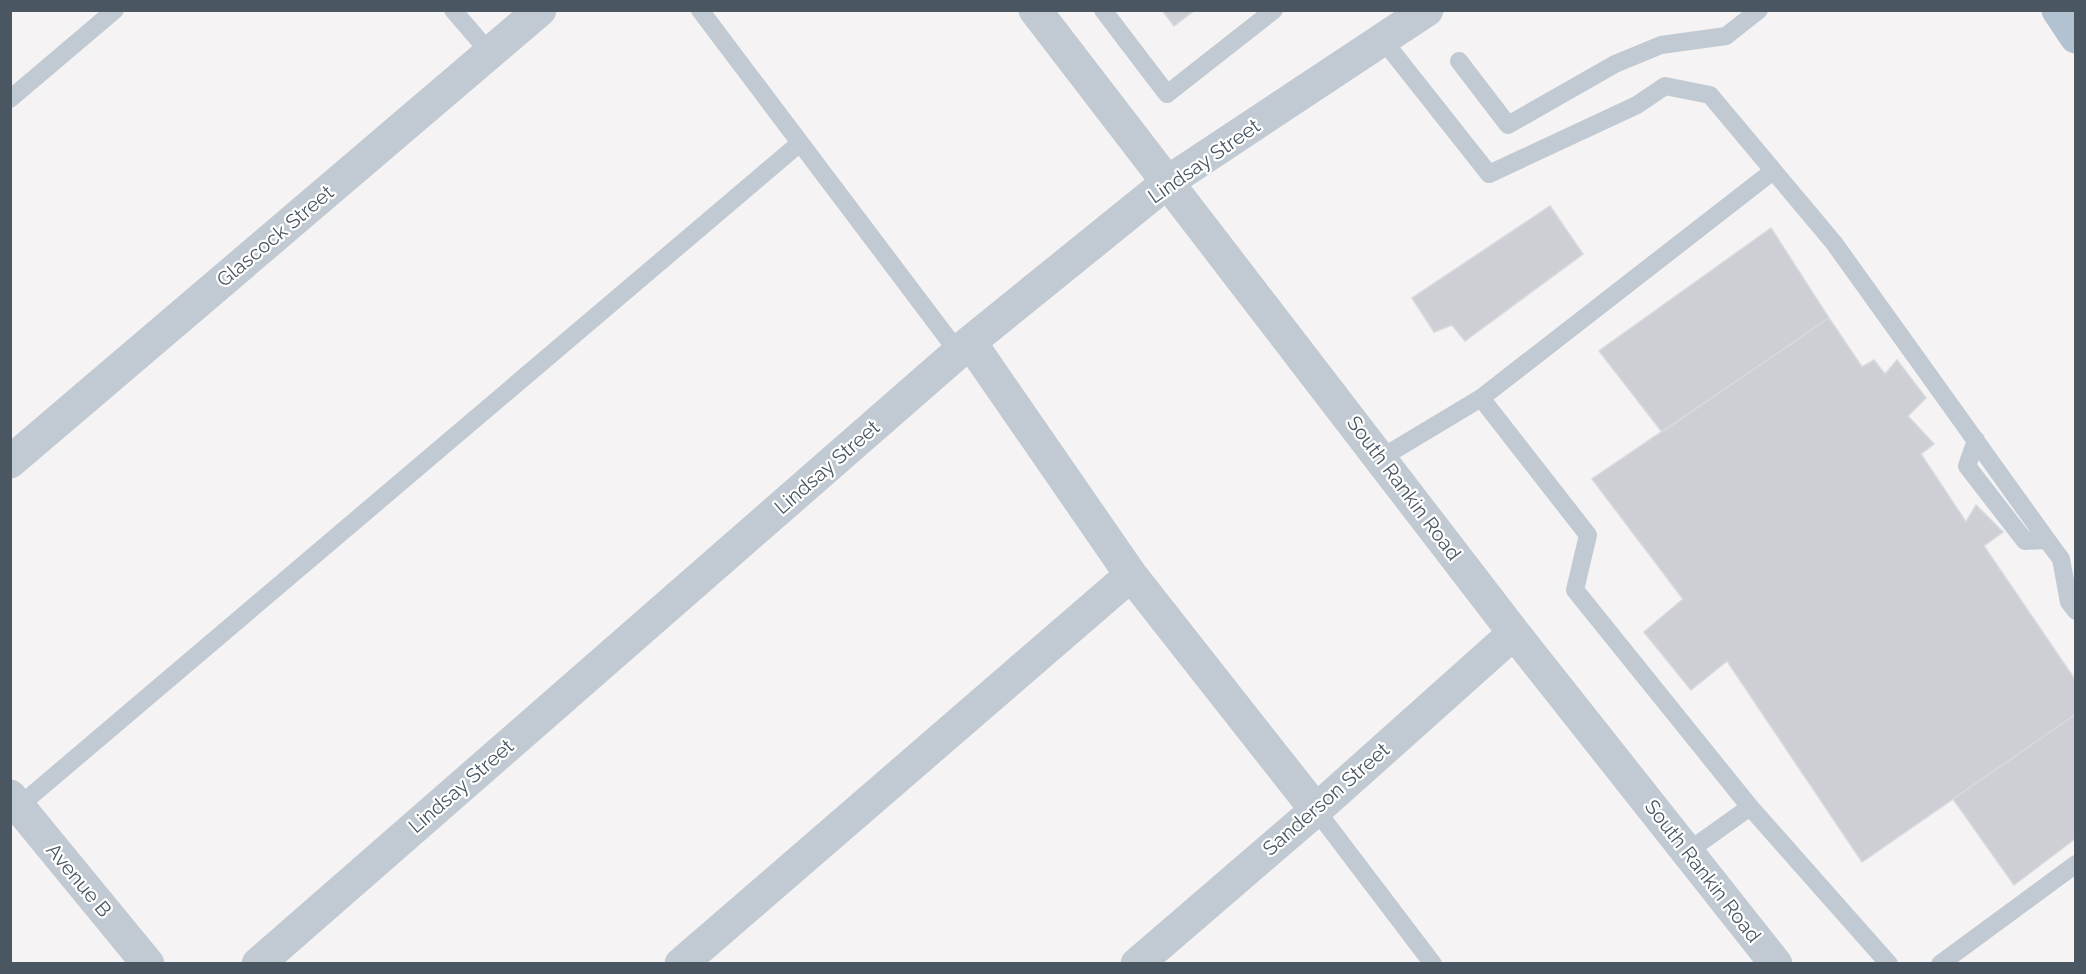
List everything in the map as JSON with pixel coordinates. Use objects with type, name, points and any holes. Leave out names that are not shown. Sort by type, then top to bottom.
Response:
[{"type":"main road","points":[[2058,10],[2076,37]]},
{"type":"street","name":"Glascock Street","points":[[10,462],[540,10]]},
{"type":"street","name":"South Rankin Road","points":[[1035,10],[1169,181],[1514,633],[1776,963]]},
{"type":"street","name":"Lindsay Street","points":[[258,963],[964,347],[1169,181],[1427,10]]},
{"type":"street","points":[[964,347],[1131,574],[1316,810]]},
{"type":"street","points":[[681,963],[1131,574]]},
{"type":"street","name":"Sanderson Street","points":[[1137,963],[1316,810],[1514,633]]},
{"type":"street","name":"Avenue B","points":[[13,805],[148,963]]},
{"type":"lane","points":[[10,99],[115,10]]},
{"type":"lane","points":[[453,10],[490,53]]},
{"type":"lane","points":[[700,10],[800,143],[964,347]]},
{"type":"lane","points":[[1103,10],[1167,94],[1275,10]]},
{"type":"lane","points":[[1460,61],[1508,125],[1615,64],[1661,45],[1726,36],[1759,10]]},
{"type":"lane","points":[[1383,40],[1489,174],[1637,105],[1665,86],[1710,95],[1834,243],[2047,540],[2068,553],[2069,602],[2076,611]]},
{"type":"lane","points":[[13,805],[800,143]]},
{"type":"lane","points":[[1381,458],[1481,398],[1773,171]]},
{"type":"lane","points":[[1481,398],[1588,535],[1575,590],[1750,807],[1889,963]]},
{"type":"lane","points":[[1687,852],[1750,807]]},
{"type":"lane","points":[[1316,810],[1433,963]]},
{"type":"lane","points":[[1940,963],[2076,864]]},
{"type":"building","points":[[1162,10],[1195,10],[1174,26]]},
{"type":"building","points":[[1550,206],[1583,254],[1465,341],[1452,325],[1434,332],[1412,298]]},
{"type":"building","points":[[1771,228],[1829,318],[1662,432],[1599,351]]},
{"type":"building","points":[[1829,318],[1862,367],[1874,360],[1885,374],[1897,360],[1926,398],[1908,416],[1934,444],[1921,454],[1966,522],[1976,505],[2003,532],[1984,546],[2076,681],[2076,714],[1862,862],[1727,661],[1691,690],[1644,632],[1683,599],[1592,479]]},
{"type":"building","points":[[2076,714],[2076,838],[2014,885],[1953,799]]}]
